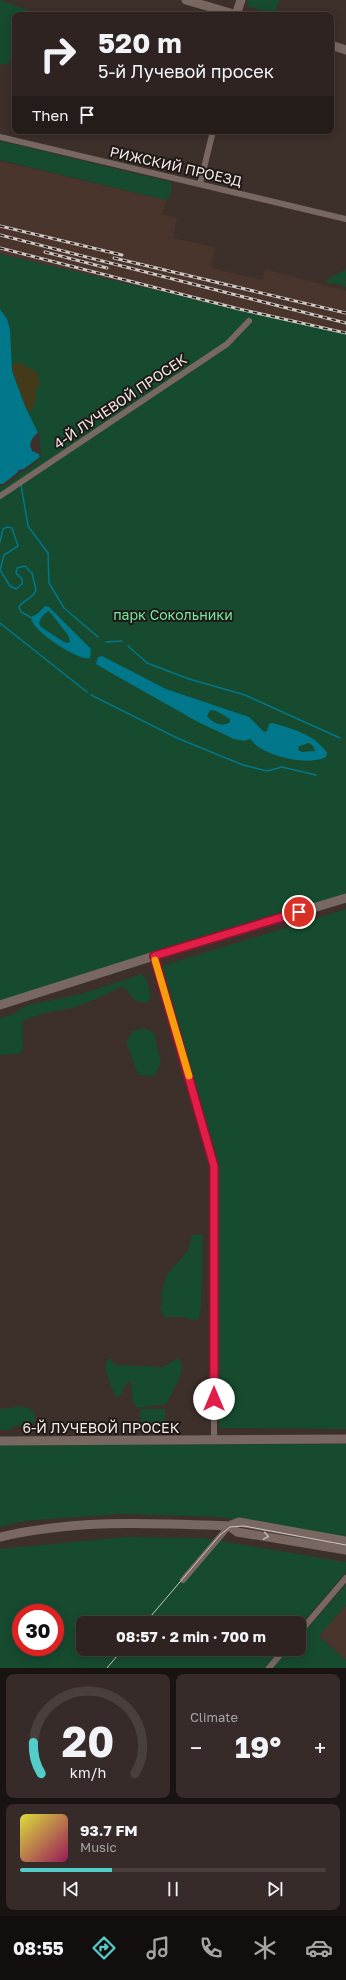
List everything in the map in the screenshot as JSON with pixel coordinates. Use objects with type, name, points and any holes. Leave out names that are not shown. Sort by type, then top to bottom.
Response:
[{"type":"street","points":[[186,0],[226,12]]},
{"type":"street","points":[[237,12],[241,0]]},
{"type":"street","points":[[334,46],[346,50]]},
{"type":"street","points":[[200,184],[212,134]]},
{"type":"street","name":"РИЖСКИЙ ПРОЕЗД","points":[[0,137],[346,219]]},
{"type":"street","name":"4-Й ЛУЧЕВОЙ ПРОСЕК","points":[[0,496],[227,344],[249,321]]},
{"type":"street","points":[[0,1005],[154,956],[346,898]]},
{"type":"street","points":[[154,956],[214,1166],[214,1439]]},
{"type":"street","name":"6-Й ЛУЧЕВОЙ ПРОСЕК","points":[[0,1441],[346,1439]]},
{"type":"street","points":[[0,1537],[40,1528],[88,1524],[151,1522],[229,1526],[239,1522],[346,1541]]},
{"type":"street","points":[[229,1526],[237,1532],[346,1550]]},
{"type":"street","points":[[183,1580],[229,1526]]},
{"type":"street","points":[[306,1625],[346,1578]]},
{"type":"street","points":[[269,1668],[279,1656]]},
{"type":"shaded area","points":[[0,161],[166,200],[162,214],[177,218],[173,238],[215,247],[211,268],[263,280],[265,269],[346,291],[346,334],[0,254]]},
{"type":"shaded area","points":[[346,1605],[346,1660],[319,1636]]},
{"type":"green space","points":[[0,0],[34,12],[12,12],[12,54],[9,65],[0,64]]},
{"type":"green space","points":[[248,0],[279,0],[275,12],[265,12],[247,6]]},
{"type":"green space","points":[[0,141],[171,182],[170,194],[166,200],[0,160]]},
{"type":"green space","name":"парк Сокольники","points":[[0,254],[346,334],[346,894],[0,1003]]},
{"type":"green space","points":[[346,269],[346,287],[339,284],[327,283],[326,280]]},
{"type":"green space","points":[[346,909],[346,1429],[219,1428],[219,1166],[162,967]]},
{"type":"green space","points":[[141,974],[146,977],[151,997],[148,1003],[135,1001],[123,986],[81,1005],[34,1016],[22,1022],[23,1049],[19,1054],[0,1055],[0,1018],[11,1015],[28,1005],[85,993]]},
{"type":"green space","points":[[144,1028],[154,1033],[161,1063],[154,1076],[138,1075],[126,1042],[133,1031]]},
{"type":"green space","points":[[192,1235],[203,1235],[201,1307],[199,1318],[194,1321],[184,1317],[164,1317],[160,1308],[162,1303],[161,1292],[167,1274],[188,1251]]},
{"type":"green space","points":[[109,1358],[112,1359],[114,1364],[117,1365],[163,1367],[178,1358],[181,1363],[181,1375],[167,1404],[137,1408],[133,1403],[131,1383],[129,1382],[117,1398],[109,1382],[106,1371]]},
{"type":"green space","points":[[21,1406],[33,1410],[36,1419],[32,1425],[12,1426],[12,1430],[0,1430],[0,1409]]},
{"type":"green space","points":[[140,1409],[165,1409],[165,1424],[140,1424]]},
{"type":"green space","points":[[346,1444],[346,1539],[220,1517],[121,1514],[24,1521],[0,1527],[0,1445]]},
{"type":"green space","points":[[125,1537],[202,1538],[346,1562],[346,1572],[306,1619],[306,1616],[76,1616],[76,1656],[306,1656],[306,1624],[309,1627],[346,1584],[346,1605],[319,1636],[346,1660],[346,1668],[0,1668],[0,1549]]},
{"type":"sand","points":[[20,363],[37,372],[40,385],[36,388],[36,399],[32,410],[27,411],[11,366]]},
{"type":"water","points":[[0,309],[7,319],[10,329],[12,371],[25,406],[38,433],[40,457],[24,469],[19,470],[17,474],[3,484],[0,484]]},
{"type":"water","points":[[45,606],[49,607],[91,649],[90,658],[76,655],[56,644],[47,637],[33,623],[31,617],[37,614]],"holes":[[[49,611],[68,635],[70,641],[69,643],[64,642],[41,627],[39,623],[43,616]]]},
{"type":"water","points":[[102,656],[166,689],[249,717],[264,732],[267,731],[269,724],[272,723],[302,733],[316,741],[322,747],[327,753],[326,757],[310,761],[290,759],[264,750],[250,739],[244,741],[234,739],[198,722],[96,664],[98,657]],"holes":[[[210,710],[230,719],[230,722],[224,725],[215,723],[207,716]],[[309,743],[313,746],[315,751],[302,752],[298,750],[299,746]]]},
{"type":"pier","points":[[39,431],[41,459],[25,471],[20,472],[18,476],[4,486],[0,486],[0,484],[3,484],[19,470],[24,469],[40,458],[39,454],[32,451],[30,445],[32,439]]},
{"type":"waterway","points":[[21,485],[28,526],[48,553],[49,583],[64,608],[98,637]]},
{"type":"waterway","points":[[0,542],[3,529],[7,527],[12,528],[18,546],[4,555],[0,570],[10,586],[16,589],[22,584],[22,579],[16,573],[17,568],[25,566],[32,573],[36,590],[35,593],[19,607],[21,612],[32,618]]},
{"type":"waterway","points":[[0,623],[87,692]]},
{"type":"waterway","points":[[106,642],[122,641]]},
{"type":"waterway","points":[[128,646],[147,663],[189,679],[245,695],[340,738]]},
{"type":"waterway","points":[[91,695],[177,738],[243,765],[267,771],[282,767],[316,775]]},
{"type":"tram line","points":[[151,1616],[220,1535],[230,1527],[244,1526],[346,1545]]},
{"type":"tram line","points":[[107,1668],[117,1656]]},
{"type":"railway","points":[[0,226],[122,255]]},
{"type":"railway","points":[[0,235],[346,323]]},
{"type":"railway","points":[[0,248],[239,309],[346,333]]},
{"type":"railway","points":[[45,252],[107,268]]},
{"type":"railway","points":[[114,258],[346,313]]},
{"type":"slow traffic","points":[[155,960],[189,1076]]},
{"type":"route","points":[[214,1399],[214,1166],[154,956],[299,912]]}]
